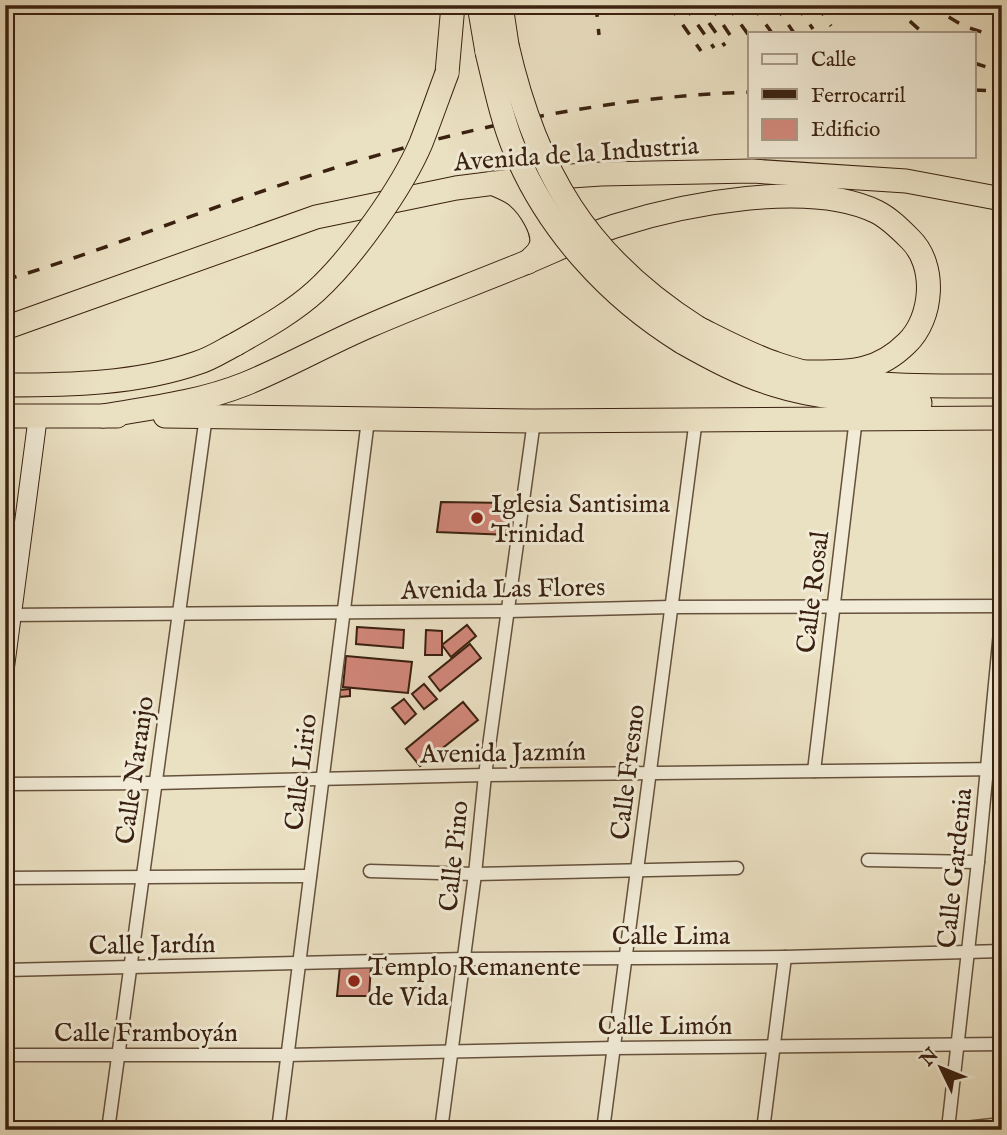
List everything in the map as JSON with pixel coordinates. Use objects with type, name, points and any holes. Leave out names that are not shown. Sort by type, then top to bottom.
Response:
[{"type":"highway","points":[[5,385],[106,382],[164,373],[200,362],[236,344],[278,320],[316,292],[348,258],[403,178],[420,145],[447,73],[453,5]]},
{"type":"highway","points":[[479,5],[529,126],[561,191],[581,222],[690,335],[741,372],[776,386],[860,401],[984,406],[1002,411]]},
{"type":"highway","points":[[497,48],[501,5]]},
{"type":"highway","name":"Avenida de la Industria","points":[[5,328],[316,217],[492,183],[601,174],[752,171],[906,181],[1002,199]]},
{"type":"highway","points":[[492,183],[505,188],[522,201],[542,236],[540,250],[528,262]]},
{"type":"highway","points":[[103,416],[186,402],[246,384],[369,326],[614,226],[708,203],[785,195],[838,200],[876,212],[914,243],[928,271],[927,305],[922,321],[912,338],[901,349],[861,371],[807,372]]},
{"type":"highway","points":[[690,335],[777,364],[869,384],[1002,386]]},
{"type":"highway","points":[[5,416],[534,421],[1002,418]]},
{"type":"street","points":[[5,667],[9,615],[38,416]]},
{"type":"street","name":"Calle Naranjo","points":[[108,1130],[206,416]]},
{"type":"street","name":"Calle Rosal","points":[[814,771],[856,418]]},
{"type":"street","name":"Calle Lirio","points":[[278,1130],[368,419]]},
{"type":"street","name":"Calle Fresno","points":[[603,1130],[696,419]]},
{"type":"street","name":"Calle Pino","points":[[441,1130],[475,874],[485,775],[534,421]]},
{"type":"street","name":"Avenida Las Flores","points":[[9,615],[671,607],[1002,609]]},
{"type":"street","name":"Calle Gardenia","points":[[948,1129],[978,862],[1002,609]]},
{"type":"street","name":"Avenida Jazmín","points":[[5,784],[1002,769]]},
{"type":"street","points":[[868,860],[978,862]]},
{"type":"street","points":[[370,871],[475,874],[737,868]]},
{"type":"street","points":[[5,878],[310,876]]},
{"type":"street","name":"Calle Lima","points":[[299,963],[785,957],[1002,951]]},
{"type":"street","points":[[763,1130],[785,957]]},
{"type":"street","name":"Calle Jardín","points":[[5,971],[299,963]]},
{"type":"street","name":"Calle Limón","points":[[287,1055],[1002,1044]]},
{"type":"street","name":"Calle Framboyán","points":[[5,1055],[287,1055]]},
{"type":"street","points":[[948,1129],[1002,1124]]},
{"type":"building","name":"Iglesia Santisima Trinidad","points":[[441,502],[517,503],[513,535],[437,532]]},
{"type":"building","points":[[467,625],[476,636],[451,657],[442,645]]},
{"type":"building","points":[[357,627],[404,630],[403,648],[356,644]]},
{"type":"building","points":[[426,630],[442,631],[442,655],[425,655]]},
{"type":"building","points":[[470,644],[481,658],[440,691],[429,677]]},
{"type":"building","points":[[346,656],[412,662],[408,693],[343,687]]},
{"type":"building","points":[[424,684],[437,699],[424,709],[412,694]]},
{"type":"building","points":[[350,689],[350,696],[340,697],[339,690]]},
{"type":"building","points":[[404,699],[416,714],[405,724],[392,708]]},
{"type":"building","points":[[463,702],[478,720],[420,766],[406,749]]},
{"type":"building","name":"Templo Remanente de Vida","points":[[340,966],[371,966],[369,996],[337,996]]},
{"type":"railway","points":[[596,5],[599,35]]},
{"type":"railway","points":[[669,5],[701,51]]},
{"type":"railway","points":[[684,5],[714,48]]},
{"type":"railway","points":[[710,5],[736,44]]},
{"type":"railway","points":[[727,5],[748,34]]},
{"type":"railway","points":[[752,5],[771,32]]},
{"type":"railway","points":[[775,5],[793,32]]},
{"type":"railway","points":[[796,5],[813,29]]},
{"type":"railway","points":[[817,5],[831,26]]},
{"type":"railway","points":[[892,5],[922,32]]},
{"type":"railway","points":[[928,5],[964,26],[1002,39]]},
{"type":"railway","points":[[709,23],[725,46]]},
{"type":"railway","points":[[976,64],[1002,72]]},
{"type":"railway","points":[[976,90],[1002,91]]},
{"type":"railway","points":[[5,280],[274,187],[474,130],[639,101],[748,92]]},
{"type":"place","name":"Iglesia Santisima Trinidad","points":[[477,518]]},
{"type":"place","name":"Templo Remanente de Vida","points":[[354,981]]}]
